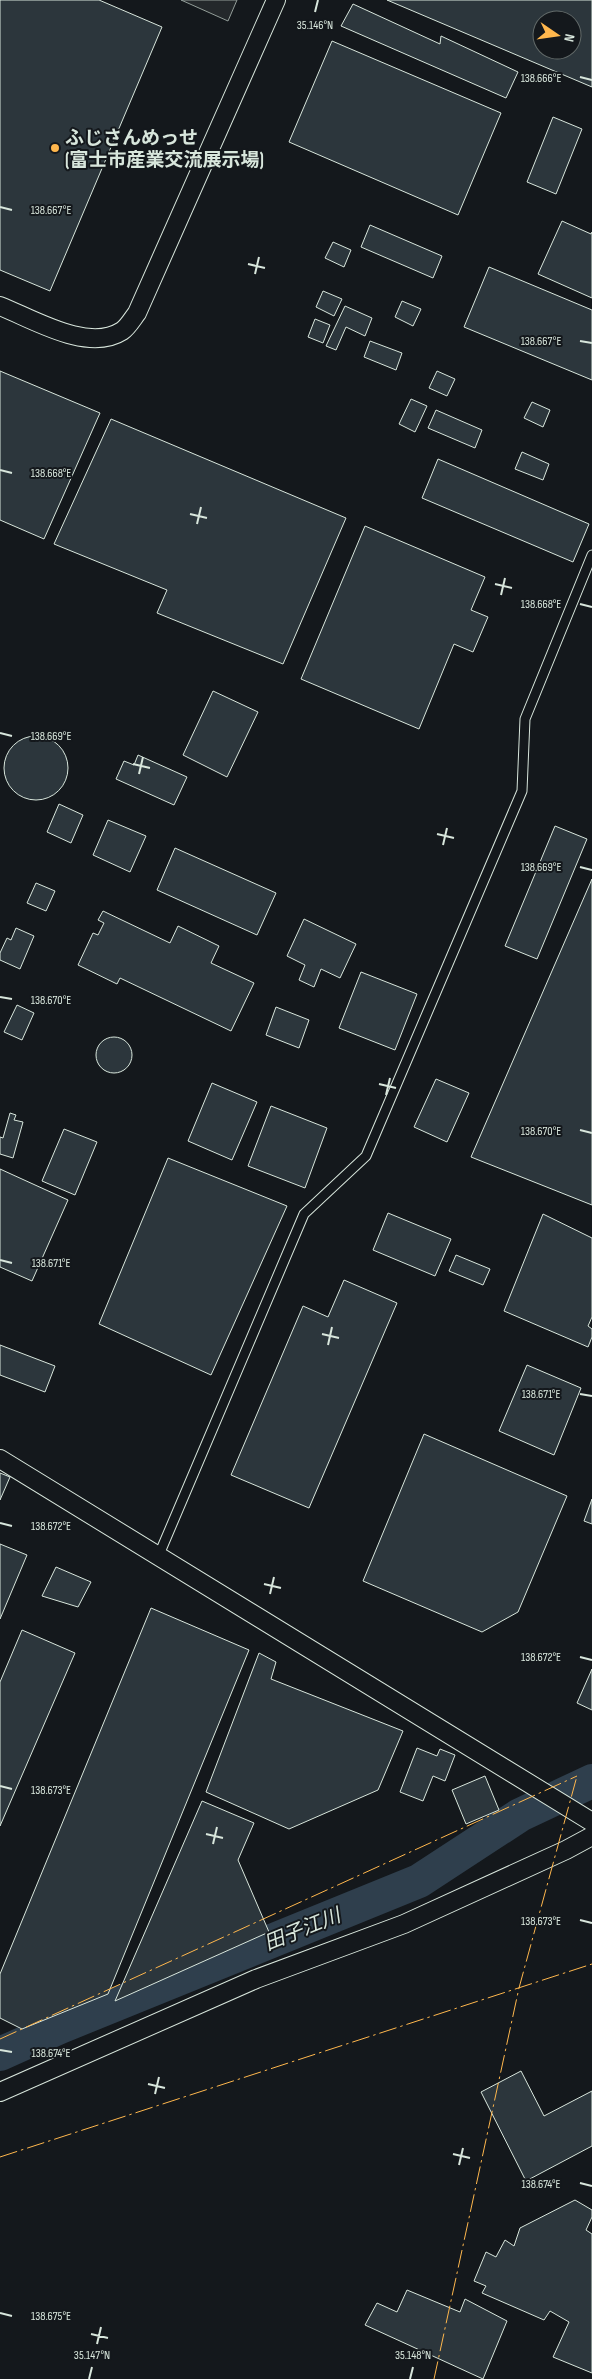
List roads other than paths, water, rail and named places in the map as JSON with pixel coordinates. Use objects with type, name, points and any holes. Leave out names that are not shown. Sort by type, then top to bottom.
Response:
[{"type":"street","points":[[0,306],[70,334],[91,339],[108,337],[124,330],[137,312],[276,0]]},
{"type":"street","points":[[0,1458],[158,1557],[592,1822]]},
{"type":"street","points":[[0,2092],[256,1979],[404,1924],[592,1836]]},
{"type":"lane","points":[[158,1557],[304,1214],[366,1156],[522,791],[525,719],[592,555]]},
{"type":"waterway","name":"田子江川","points":[[0,2054],[60,2027],[419,1881],[520,1815],[592,1781]]},
{"type":"place","name":"ふじさんめっせ (富士市産業交流展示場)","points":[[55,148]]}]
